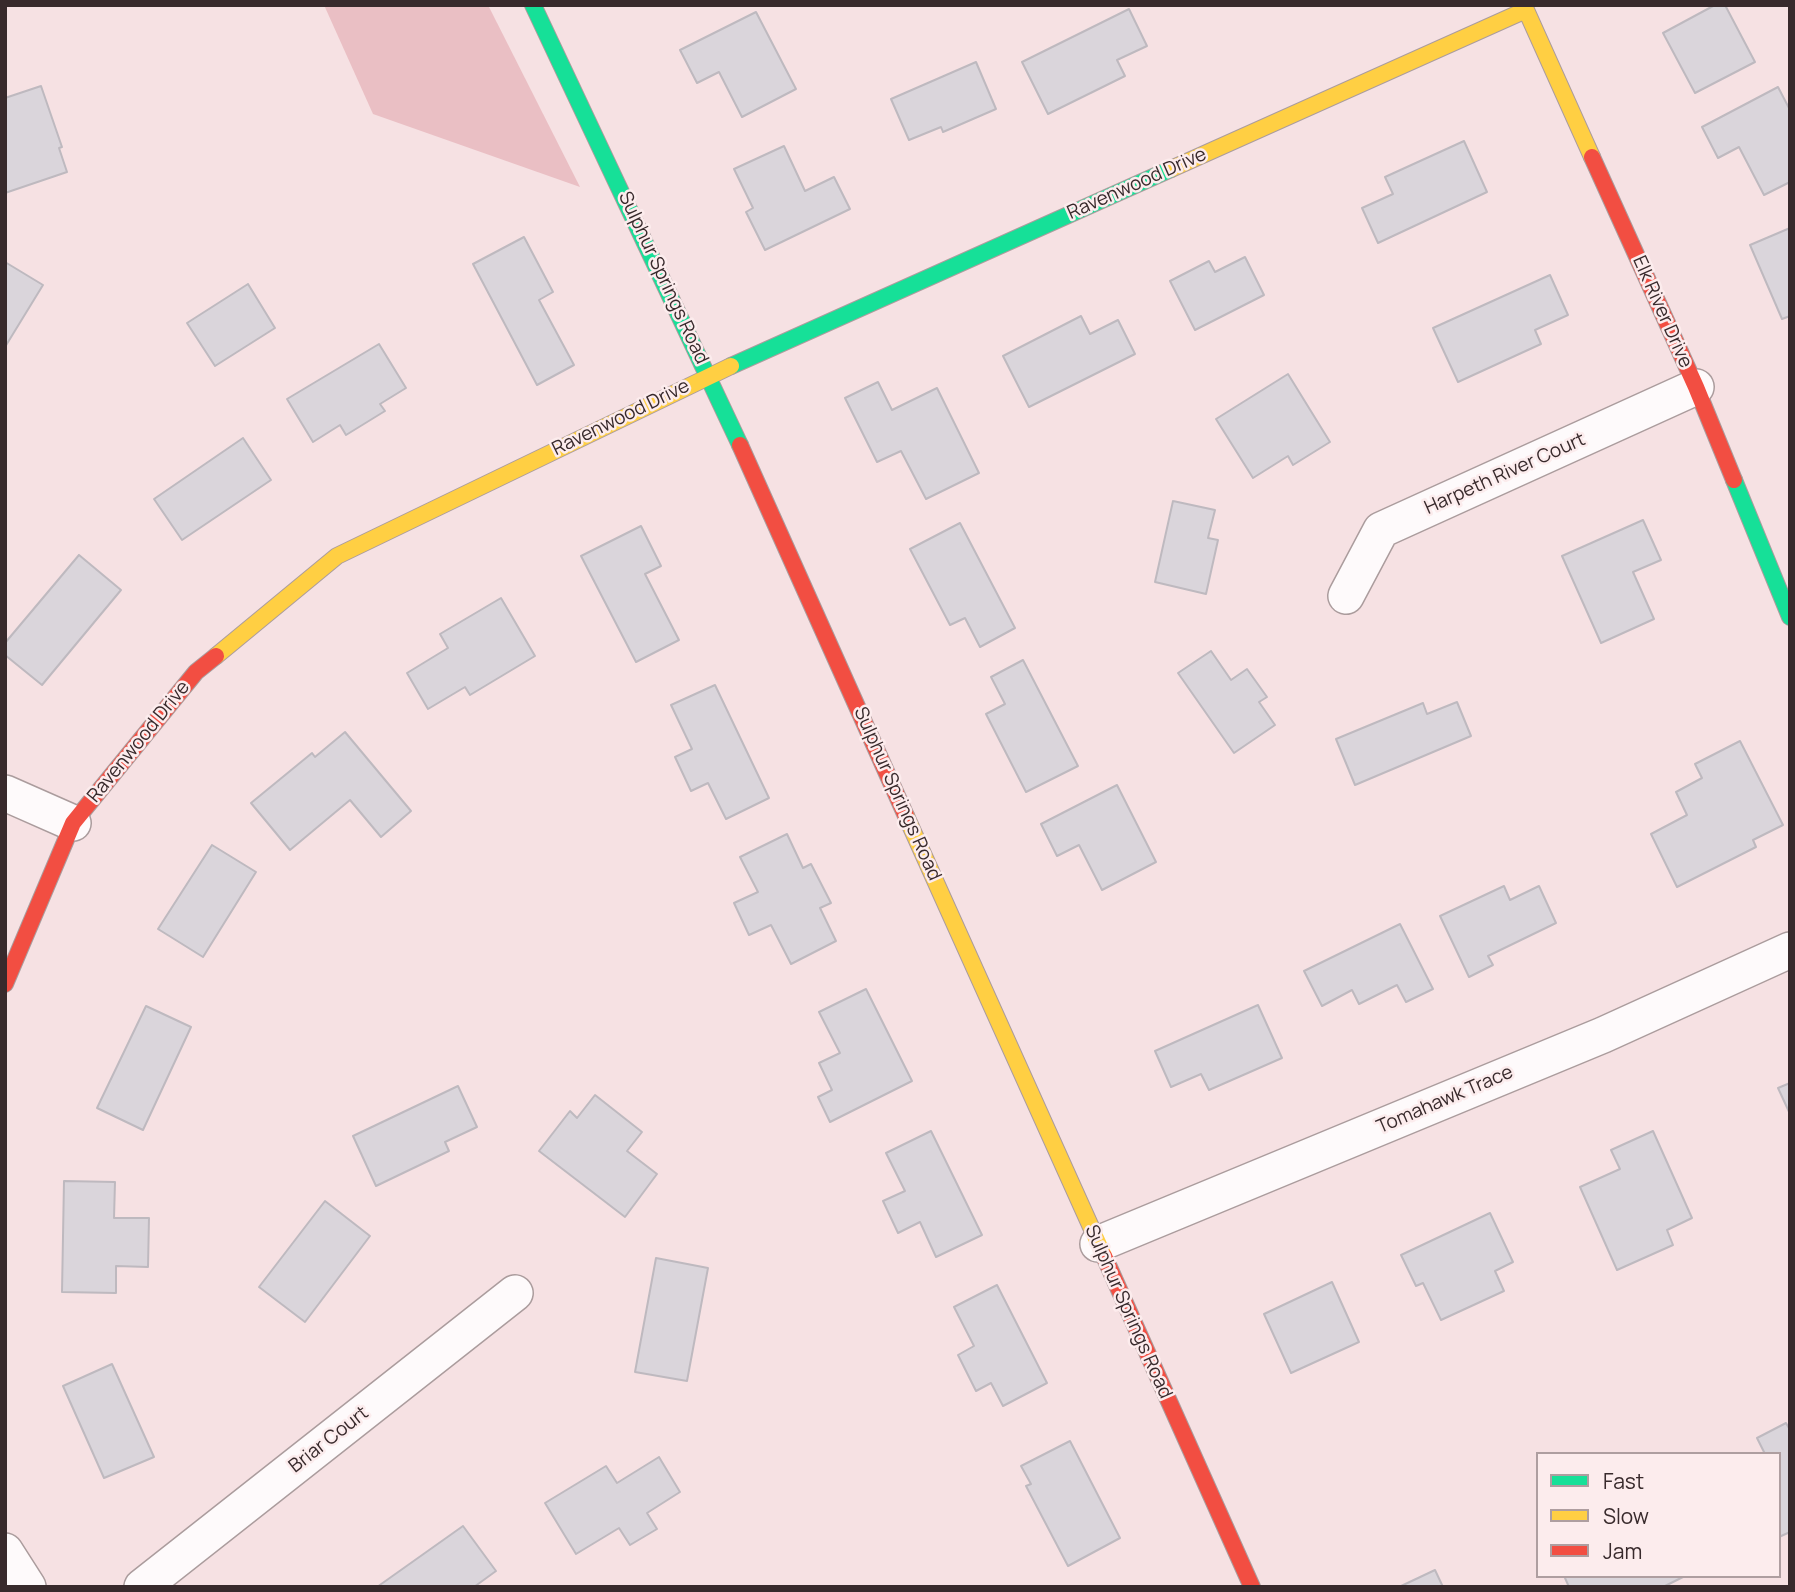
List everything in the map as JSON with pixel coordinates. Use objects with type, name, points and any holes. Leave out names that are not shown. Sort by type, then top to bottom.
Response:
[{"type":"street","name":"Sulphur Springs Road","points":[[533,5],[709,376],[1252,1587]]},
{"type":"street","name":"Ravenwood Drive","points":[[5,984],[73,823],[196,672],[337,555],[709,376],[1527,10]]},
{"type":"street","name":"Elk River Drive","points":[[1527,10],[1696,387],[1790,617]]},
{"type":"street","name":"Harpeth River Court","points":[[1346,596],[1381,530],[1696,387]]},
{"type":"street","points":[[5,793],[73,823]]},
{"type":"street","name":"Tomahawk Trace","points":[[1098,1244],[1603,1035],[1790,950]]},
{"type":"street","name":"Briar Court","points":[[142,1587],[516,1293]]},
{"type":"street","points":[[5,1551],[28,1587]]},
{"type":"shaded area","points":[[324,5],[488,5],[580,187],[373,114]]},
{"type":"building","points":[[1715,5],[1725,5],[1755,62],[1695,93],[1663,33]]},
{"type":"building","points":[[1129,9],[1147,46],[1117,60],[1125,76],[1048,114],[1022,62]]},
{"type":"building","points":[[756,12],[796,89],[742,117],[719,72],[697,83],[680,50]]},
{"type":"building","points":[[976,62],[996,109],[943,132],[941,127],[909,140],[891,99]]},
{"type":"building","points":[[41,86],[62,147],[59,148],[67,172],[5,193],[5,98]]},
{"type":"building","points":[[1778,87],[1790,110],[1790,182],[1764,195],[1739,147],[1718,158],[1702,127]]},
{"type":"building","points":[[1464,141],[1487,192],[1378,243],[1362,208],[1393,194],[1385,177]]},
{"type":"building","points":[[784,146],[805,191],[834,177],[850,209],[765,250],[746,212],[753,208],[734,169]]},
{"type":"building","points":[[1790,228],[1790,316],[1782,319],[1750,245]]},
{"type":"building","points":[[524,237],[553,292],[539,300],[574,365],[537,385],[473,264]]},
{"type":"building","points":[[1245,257],[1264,295],[1195,330],[1170,281],[1209,261],[1215,272]]},
{"type":"building","points":[[5,262],[43,285],[5,347]]},
{"type":"building","points":[[1550,275],[1568,315],[1535,330],[1541,344],[1458,382],[1433,328]]},
{"type":"building","points":[[248,284],[275,328],[215,366],[187,323]]},
{"type":"building","points":[[1081,316],[1090,334],[1118,320],[1135,354],[1029,407],[1003,356]]},
{"type":"building","points":[[379,344],[406,388],[380,404],[385,411],[346,435],[340,425],[313,442],[287,399]]},
{"type":"building","points":[[1288,374],[1330,442],[1293,465],[1288,456],[1253,478],[1216,419]]},
{"type":"building","points":[[878,382],[892,410],[937,388],[979,473],[926,499],[901,451],[877,462],[845,398]]},
{"type":"building","points":[[243,438],[271,480],[182,540],[154,499]]},
{"type":"building","points":[[1173,501],[1215,510],[1208,538],[1218,540],[1206,594],[1155,582]]},
{"type":"building","points":[[1643,520],[1661,560],[1633,572],[1654,619],[1601,643],[1562,556]]},
{"type":"building","points":[[960,523],[1015,628],[980,647],[965,618],[950,625],[910,549]]},
{"type":"building","points":[[641,526],[661,566],[645,574],[679,640],[636,662],[581,556]]},
{"type":"building","points":[[79,555],[121,590],[42,685],[5,655],[5,643]]},
{"type":"building","points":[[501,598],[535,656],[470,695],[465,687],[428,709],[407,673],[448,648],[440,634]]},
{"type":"building","points":[[1211,651],[1231,680],[1247,669],[1267,697],[1259,702],[1275,725],[1234,753],[1178,673]]},
{"type":"building","points":[[1023,660],[1078,766],[1026,792],[986,714],[1005,704],[991,677]]},
{"type":"building","points":[[715,685],[769,798],[726,819],[708,783],[691,791],[675,757],[692,749],[671,705]]},
{"type":"building","points":[[1457,702],[1471,736],[1355,785],[1336,739],[1423,703],[1427,714]]},
{"type":"building","points":[[345,732],[411,811],[381,837],[350,800],[290,850],[251,803],[312,753],[315,757]]},
{"type":"building","points":[[1740,741],[1783,825],[1753,840],[1756,847],[1677,887],[1651,834],[1687,815],[1676,792],[1702,778],[1695,764]]},
{"type":"building","points":[[1117,785],[1156,862],[1102,890],[1079,845],[1057,856],[1041,824]]},
{"type":"building","points":[[787,834],[803,868],[811,864],[831,903],[820,908],[836,941],[791,964],[771,925],[749,935],[734,903],[758,892],[740,857]]},
{"type":"building","points":[[212,845],[256,872],[203,957],[158,929]]},
{"type":"building","points":[[1504,886],[1510,900],[1539,886],[1556,923],[1488,956],[1493,965],[1469,977],[1440,916]]},
{"type":"building","points":[[1400,924],[1433,989],[1406,1002],[1397,985],[1359,1004],[1352,990],[1322,1006],[1304,971]]},
{"type":"building","points":[[866,989],[912,1081],[830,1122],[818,1097],[832,1090],[819,1063],[840,1053],[819,1012]]},
{"type":"building","points":[[1258,1005],[1282,1058],[1209,1090],[1201,1074],[1171,1087],[1155,1051]]},
{"type":"building","points":[[146,1006],[191,1027],[143,1130],[97,1108]]},
{"type":"building","points":[[1790,1083],[1790,1114],[1778,1088]]},
{"type":"building","points":[[458,1086],[477,1127],[445,1142],[449,1151],[376,1186],[353,1136]]},
{"type":"building","points":[[595,1095],[642,1132],[627,1151],[657,1174],[625,1217],[539,1151],[570,1111],[577,1118]]},
{"type":"building","points":[[931,1131],[982,1235],[936,1257],[920,1222],[898,1233],[883,1201],[905,1191],[886,1153]]},
{"type":"building","points":[[1653,1131],[1692,1218],[1667,1230],[1673,1245],[1617,1270],[1580,1187],[1620,1169],[1611,1150]]},
{"type":"building","points":[[64,1181],[115,1182],[114,1218],[149,1218],[148,1267],[116,1266],[116,1293],[62,1292]]},
{"type":"building","points":[[325,1201],[370,1236],[305,1322],[259,1287]]},
{"type":"building","points":[[1490,1213],[1513,1262],[1495,1271],[1504,1291],[1441,1320],[1423,1283],[1416,1286],[1401,1255]]},
{"type":"building","points":[[656,1258],[708,1268],[687,1381],[635,1372]]},
{"type":"building","points":[[1332,1282],[1359,1342],[1291,1373],[1264,1314]]},
{"type":"building","points":[[997,1285],[1047,1383],[1003,1406],[991,1383],[976,1391],[958,1355],[974,1346],[954,1307]]},
{"type":"building","points":[[112,1364],[154,1457],[104,1478],[63,1386]]},
{"type":"building","points":[[1786,1423],[1790,1430],[1790,1532],[1781,1536],[1781,1452],[1764,1452],[1757,1438]]},
{"type":"building","points":[[1070,1441],[1120,1538],[1068,1566],[1026,1486],[1031,1484],[1021,1466]]},
{"type":"building","points":[[659,1457],[680,1492],[647,1513],[657,1529],[630,1545],[619,1528],[576,1554],[545,1503],[606,1466],[617,1483]]},
{"type":"building","points":[[463,1526],[496,1571],[474,1587],[377,1587]]},
{"type":"building","points":[[1435,1570],[1443,1587],[1399,1587]]},
{"type":"building","points":[[1565,1578],[1681,1578],[1663,1587],[1569,1587]]},
{"type":"traffic: fast","points":[[533,5],[740,445]]},
{"type":"traffic: fast","points":[[731,366],[1171,169]]},
{"type":"traffic: fast","points":[[1734,480],[1790,617]]},
{"type":"traffic: slow","points":[[1171,169],[1526,10],[1592,157]]},
{"type":"traffic: slow","points":[[216,656],[337,556],[731,366]]},
{"type":"traffic: slow","points":[[906,816],[1104,1256]]},
{"type":"traffic: jam","points":[[1592,157],[1696,387],[1734,480]]},
{"type":"traffic: jam","points":[[740,445],[906,816]]},
{"type":"traffic: jam","points":[[5,984],[73,823],[196,672],[216,656]]},
{"type":"traffic: jam","points":[[1104,1256],[1252,1587]]}]
